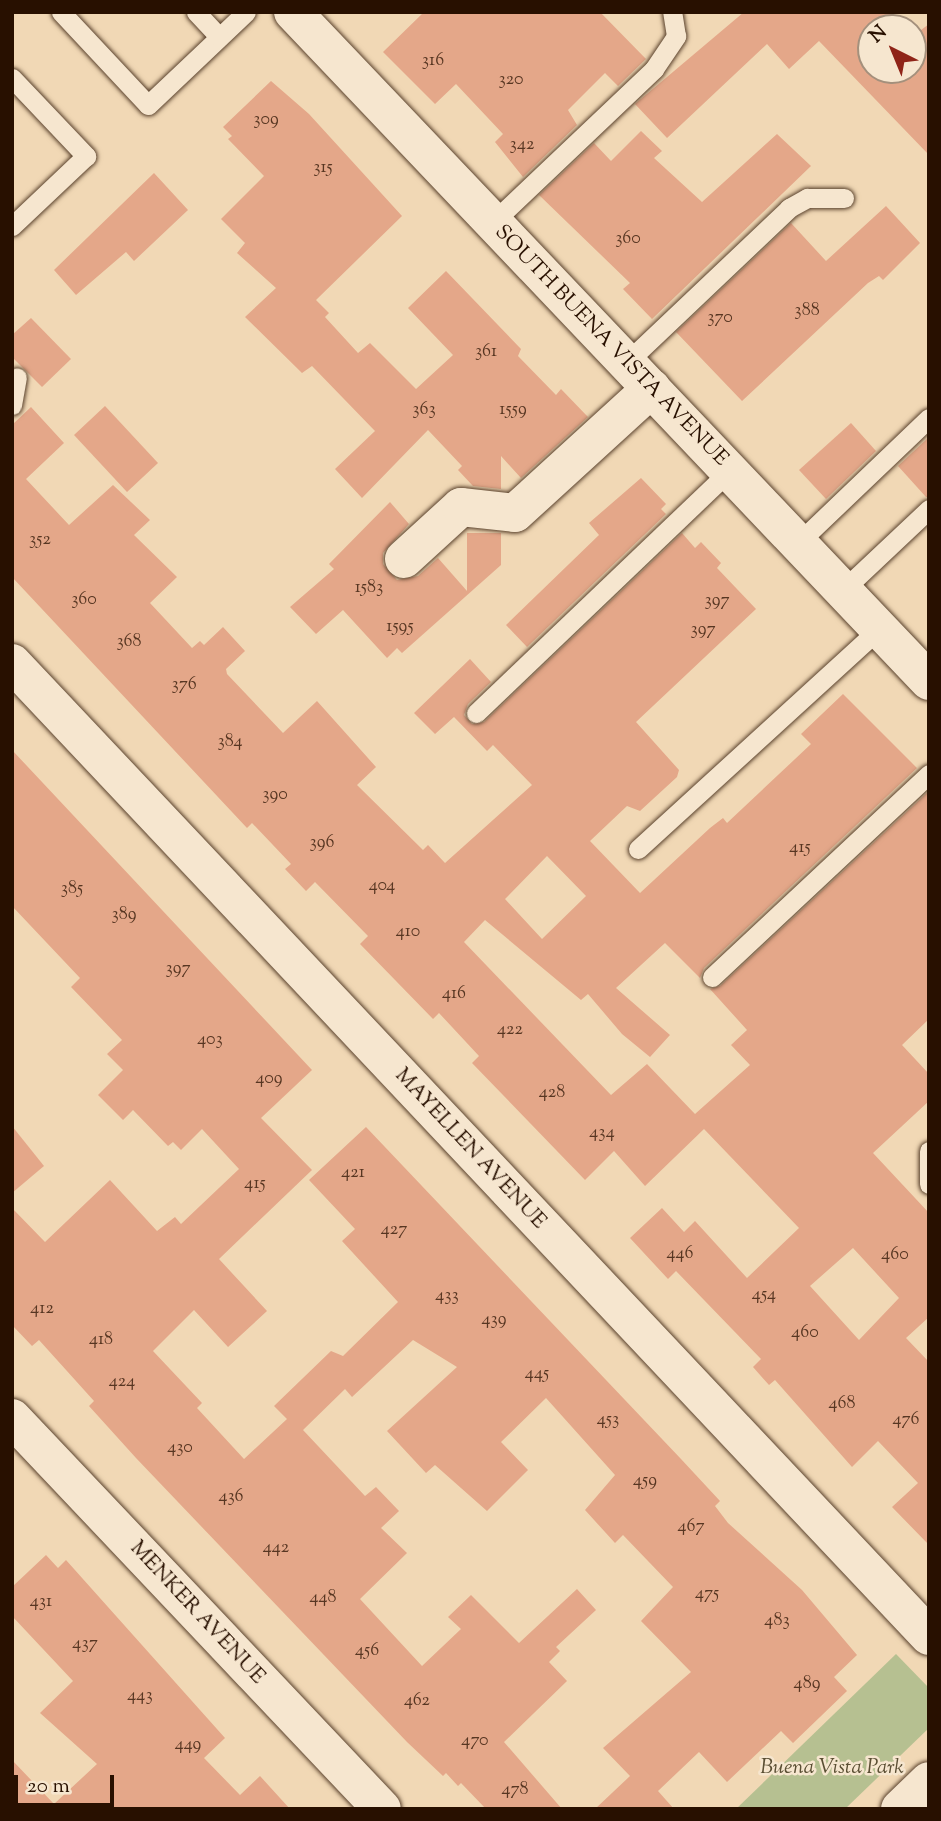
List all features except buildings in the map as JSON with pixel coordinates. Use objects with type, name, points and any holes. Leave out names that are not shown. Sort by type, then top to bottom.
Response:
[{"type":"street","name":"SOUTH BUENA VISTA AVENUE","points":[[293,12],[929,681]]},
{"type":"street","points":[[404,559],[461,506],[515,513],[639,375]]},
{"type":"street","name":"MAYELLEN AVENUE","points":[[12,663],[929,1636]]},
{"type":"street","name":"MENKER AVENUE","points":[[12,1418],[382,1809]]},
{"type":"street","points":[[900,1809],[929,1781]]},
{"type":"lane","points":[[61,12],[148,105],[246,12]]},
{"type":"lane","points":[[197,12],[219,37]]},
{"type":"lane","points":[[493,222],[654,69],[676,36],[672,12]]},
{"type":"lane","points":[[12,78],[86,156],[12,226]]},
{"type":"lane","points":[[639,375],[789,208],[807,198],[844,198]]},
{"type":"lane","points":[[12,405],[17,377]]},
{"type":"lane","points":[[798,543],[929,418]]},
{"type":"lane","points":[[477,713],[730,470]]},
{"type":"lane","points":[[843,590],[929,509]]},
{"type":"lane","points":[[638,849],[880,628]]},
{"type":"lane","points":[[712,977],[929,774]]},
{"type":"lane","points":[[929,1151],[929,1184]]},
{"type":"green space","name":"Buena Vista Park","points":[[896,1654],[929,1688],[929,1728],[845,1809],[736,1809]]}]
